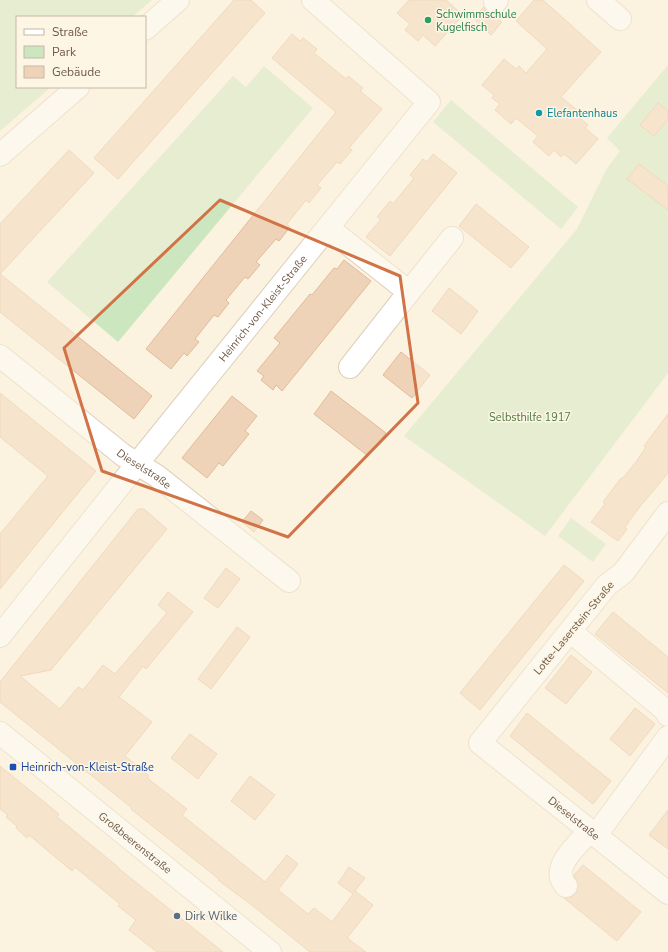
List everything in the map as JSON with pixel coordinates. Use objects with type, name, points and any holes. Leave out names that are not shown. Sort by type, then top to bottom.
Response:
[{"type":"street","points":[[146,28],[178,0]]},
{"type":"street","name":"Heinrich-von-Kleist-Straße","points":[[0,636],[429,102],[313,0]]},
{"type":"street","points":[[598,0],[620,20]]},
{"type":"street","points":[[0,155],[77,88]]},
{"type":"street","points":[[328,228],[409,292]]},
{"type":"street","points":[[350,367],[452,238]]},
{"type":"street","name":"Dieselstraße","points":[[0,356],[123,455],[156,476],[289,581]]},
{"type":"street","name":"Lotte-Laserstein-Straße","points":[[480,743],[607,585],[623,573],[668,513]]},
{"type":"street","points":[[570,631],[665,710],[668,715]]},
{"type":"street","name":"Großbeerenstraße","points":[[0,733],[270,952]]},
{"type":"street","points":[[566,886],[561,878],[561,867],[564,861],[593,833],[668,738]]},
{"type":"street","name":"Dieselstraße","points":[[480,743],[668,893]]},
{"type":"highlighted area","points":[[220,200],[400,276],[418,403],[288,537],[102,471],[64,348]]},
{"type":"green space","points":[[0,0],[152,0],[133,16],[16,16],[16,88],[50,88],[0,131]]},
{"type":"green space","name":"Selbsthilfe 1917","points":[[668,65],[668,373],[545,536],[404,436],[577,229],[606,170],[620,151],[607,138]]},
{"type":"green space","points":[[264,66],[313,108],[118,342],[47,282],[233,76],[246,87]]},
{"type":"green space","points":[[451,100],[578,207],[561,229],[433,122]]},
{"type":"green space","points":[[571,518],[606,544],[593,562],[558,536]]},
{"type":"building","points":[[234,0],[251,0],[265,13],[118,179],[94,158]]},
{"type":"building","name":"Schwimmschule Kugelfisch","points":[[409,0],[446,0],[463,15],[435,46],[423,35],[418,41],[405,30],[410,24],[397,13]]},
{"type":"building","points":[[534,0],[543,0],[601,52],[561,97],[583,115],[580,118],[588,125],[585,128],[598,139],[576,164],[564,154],[561,157],[554,150],[549,156],[533,142],[538,136],[516,118],[511,124],[495,110],[500,104],[492,98],[494,95],[482,85],[504,59],[516,69],[519,66],[526,73],[547,49],[516,21]]},
{"type":"building","points":[[484,7],[486,11],[494,14],[502,22],[491,35],[473,18]]},
{"type":"building","points":[[292,34],[300,41],[303,38],[317,49],[314,53],[346,79],[348,76],[363,88],[360,91],[382,109],[349,148],[352,150],[340,164],[337,162],[317,185],[321,188],[309,203],[306,200],[287,224],[290,227],[279,241],[276,239],[256,262],[260,265],[248,279],[245,277],[226,300],[229,303],[218,317],[214,315],[195,339],[199,342],[187,356],[184,353],[171,369],[146,349],[336,112],[272,58]]},
{"type":"building","points":[[658,103],[668,111],[668,119],[654,136],[640,125]]},
{"type":"building","points":[[69,150],[94,173],[0,274],[0,224]]},
{"type":"building","points":[[433,154],[457,173],[390,256],[366,237],[381,219],[377,217],[390,201],[393,204],[414,178],[410,175],[423,159],[427,162]]},
{"type":"building","points":[[639,164],[668,186],[668,210],[627,179]]},
{"type":"building","points":[[476,204],[529,247],[511,268],[459,226]]},
{"type":"building","points":[[344,260],[371,281],[282,391],[276,385],[273,390],[261,380],[264,376],[257,371],[280,343],[274,338],[310,294],[312,295],[334,268],[337,269]]},
{"type":"building","points":[[0,274],[152,396],[134,419],[0,312]]},
{"type":"building","points":[[449,288],[478,311],[461,334],[432,311]]},
{"type":"building","points":[[401,352],[430,375],[412,398],[383,375]]},
{"type":"building","points":[[331,391],[386,433],[368,456],[314,414]]},
{"type":"building","points":[[0,393],[96,471],[0,589],[0,534],[48,476],[0,437]]},
{"type":"building","points":[[232,396],[257,416],[245,431],[249,434],[223,466],[219,463],[207,478],[182,458]]},
{"type":"building","points":[[668,414],[668,473],[638,509],[625,527],[627,529],[618,541],[591,522],[605,504],[603,502],[621,478],[622,479],[636,462],[646,447],[644,446]]},
{"type":"building","points":[[138,509],[144,509],[167,529],[51,670],[20,676],[60,709],[78,687],[83,690],[103,665],[115,674],[167,613],[158,605],[168,592],[193,612],[146,669],[143,666],[119,697],[152,722],[125,756],[149,776],[147,778],[187,809],[182,815],[265,882],[287,855],[298,864],[278,890],[308,914],[314,908],[332,922],[353,894],[338,883],[349,867],[365,878],[355,891],[373,905],[347,938],[366,952],[310,952],[218,880],[219,879],[0,702],[0,682]]},
{"type":"building","points":[[251,511],[263,520],[254,532],[242,522]]},
{"type":"building","points":[[564,565],[584,581],[480,710],[460,693]]},
{"type":"building","points":[[226,568],[240,579],[218,608],[204,598]]},
{"type":"building","points":[[613,612],[668,657],[668,693],[595,634]]},
{"type":"building","points":[[237,627],[250,637],[211,689],[198,679]]},
{"type":"building","points":[[571,655],[592,672],[566,704],[545,688]]},
{"type":"building","points":[[635,708],[655,724],[630,756],[610,739]]},
{"type":"building","points":[[527,713],[611,781],[593,804],[510,736]]},
{"type":"building","points":[[190,734],[217,754],[198,779],[171,758]]},
{"type":"building","points":[[0,766],[59,814],[57,817],[118,868],[223,952],[157,952],[129,930],[136,920],[118,906],[120,904],[75,867],[72,871],[29,835],[27,838],[16,828],[17,826],[6,817],[8,815],[0,809]]},
{"type":"building","points":[[250,776],[275,795],[255,820],[231,801]]},
{"type":"building","points":[[668,810],[668,849],[649,835]]},
{"type":"building","points":[[583,865],[641,912],[617,941],[564,898],[572,897],[577,892],[578,885],[574,875]]},
{"type":"place","name":"Schwimmschule Kugelfisch","points":[[428,20]]},
{"type":"place","name":"Elefantenhaus","points":[[539,113]]},
{"type":"place","name":"Heinrich-von-Kleist-Straße","points":[[13,767]]},
{"type":"place","name":"Dirk Wilke","points":[[177,916]]}]
